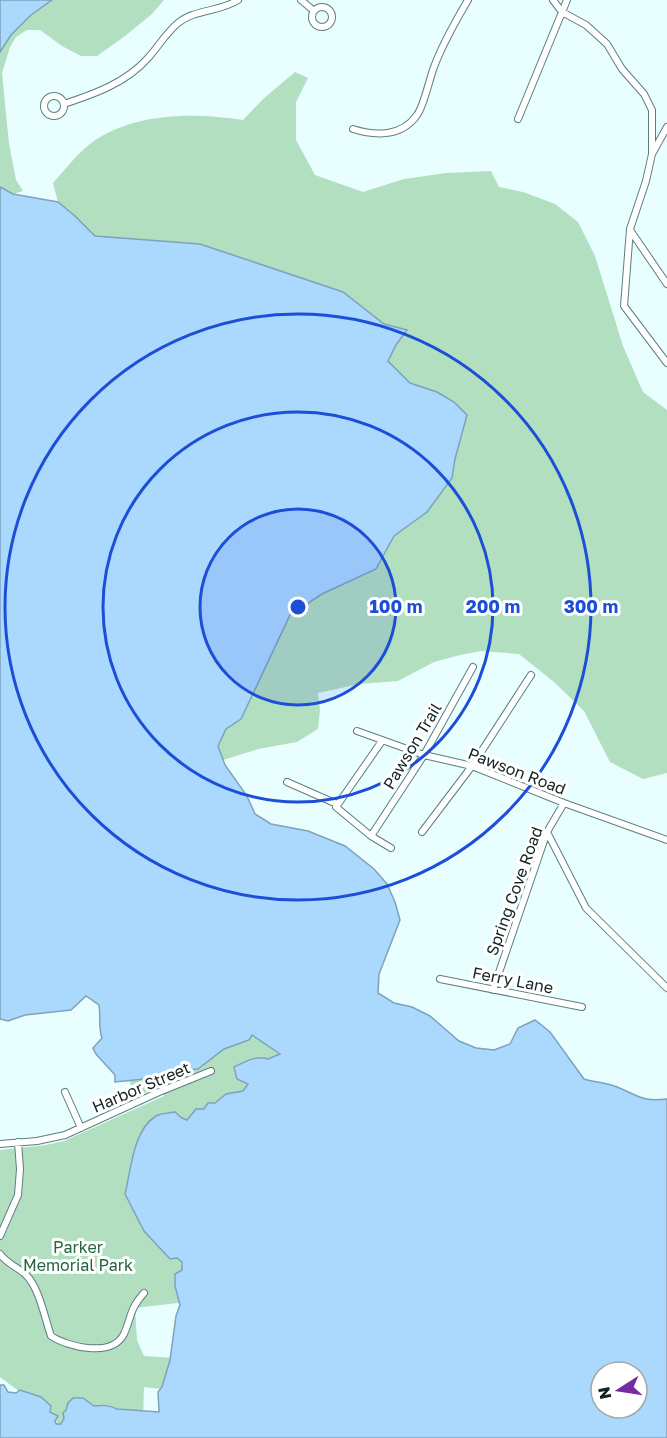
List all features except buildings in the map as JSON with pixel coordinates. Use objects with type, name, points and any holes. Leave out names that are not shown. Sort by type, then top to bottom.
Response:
[{"type":"street","points":[[63,104],[103,90],[132,73],[177,24],[185,19],[238,0]]},
{"type":"street","points":[[302,0],[314,11]]},
{"type":"street","points":[[353,129],[381,134],[399,130],[409,124],[418,114],[428,81],[446,38],[468,0]]},
{"type":"street","points":[[553,0],[562,12],[586,24],[607,44],[622,69],[644,94],[652,110],[652,153],[646,181],[630,229],[624,306],[667,363]]},
{"type":"street","points":[[518,119],[567,0]]},
{"type":"street","points":[[652,153],[667,127]]},
{"type":"street","points":[[630,229],[667,284]]},
{"type":"street","name":"Pawson Trail","points":[[371,836],[424,754],[473,667]]},
{"type":"street","points":[[422,832],[472,766],[531,675]]},
{"type":"street","name":"Pawson Road","points":[[357,731],[424,754],[472,766],[564,803],[667,840]]},
{"type":"street","points":[[382,741],[336,807],[371,836],[391,848]]},
{"type":"street","points":[[287,782],[338,804]]},
{"type":"street","name":"Spring Cove Road","points":[[493,990],[547,832],[564,803]]},
{"type":"street","points":[[547,832],[586,908],[667,988]]},
{"type":"street","name":"Ferry Lane","points":[[440,979],[582,1007]]},
{"type":"street","name":"Harbor Street","points":[[0,1144],[54,1138],[210,1071]]},
{"type":"street","name":"Harbor Street","points":[[66,1092],[81,1128]]},
{"type":"street","points":[[0,1236],[18,1195],[20,1169],[18,1142]]},
{"type":"street","points":[[0,1254],[6,1261],[27,1275],[35,1288],[51,1336],[81,1348],[98,1348],[116,1342],[123,1334],[133,1305],[144,1293]]},
{"type":"green space","points":[[0,0],[164,0],[152,14],[97,56],[81,56],[40,30],[27,30],[16,37],[10,47],[2,73],[9,144],[16,180],[23,191],[13,194],[0,187]]},
{"type":"green space","points":[[295,72],[308,78],[296,102],[296,140],[315,175],[363,192],[404,179],[446,173],[491,171],[499,187],[523,192],[555,204],[578,222],[595,256],[623,346],[643,392],[667,410],[667,773],[643,779],[610,762],[584,711],[554,682],[519,654],[481,651],[434,662],[398,681],[359,684],[318,693],[320,710],[318,729],[297,742],[258,749],[223,760],[218,746],[226,729],[241,719],[290,615],[322,594],[376,569],[394,536],[427,512],[452,478],[463,432],[454,402],[437,392],[410,383],[387,361],[407,330],[384,324],[343,292],[200,244],[94,236],[58,202],[53,183],[84,149],[119,128],[139,121],[181,116],[243,120],[263,99]]},
{"type":"green space","name":"Parker Memorial Park","points":[[252,1035],[281,1054],[251,1084],[182,1259],[186,1302],[135,1308],[137,1340],[144,1356],[176,1358],[170,1390],[144,1387],[143,1417],[57,1425],[56,1419],[0,1377],[0,1150],[64,1141],[164,1096],[159,1086],[136,1097],[126,1073],[214,1052]]},
{"type":"water","points":[[0,0],[52,0],[31,15],[11,35],[0,52]]},
{"type":"water","points":[[0,187],[13,194],[58,202],[95,236],[200,244],[343,292],[384,324],[407,330],[388,361],[410,383],[437,392],[454,402],[467,415],[452,478],[427,512],[394,536],[376,569],[322,594],[290,615],[241,719],[226,729],[218,746],[225,765],[247,796],[255,814],[271,824],[308,831],[345,846],[374,869],[387,884],[400,920],[379,974],[378,993],[394,1003],[412,1007],[430,1016],[459,1041],[476,1048],[494,1050],[510,1044],[518,1028],[535,1020],[550,1032],[584,1079],[613,1086],[646,1099],[667,1099],[667,1438],[0,1438],[0,1385],[4,1385],[8,1392],[16,1393],[20,1390],[41,1397],[51,1406],[50,1412],[58,1416],[56,1424],[61,1424],[64,1418],[63,1413],[73,1398],[83,1398],[94,1406],[159,1412],[158,1392],[162,1387],[170,1360],[176,1316],[180,1305],[175,1286],[175,1274],[182,1270],[182,1262],[177,1258],[170,1259],[144,1231],[125,1194],[138,1141],[148,1122],[158,1115],[175,1112],[187,1120],[196,1109],[204,1109],[208,1103],[215,1103],[226,1094],[243,1091],[248,1084],[237,1079],[234,1067],[251,1060],[268,1059],[280,1054],[252,1035],[249,1040],[224,1049],[198,1069],[184,1070],[164,1077],[115,1082],[115,1075],[93,1048],[102,1038],[99,1005],[86,996],[71,1010],[25,1015],[8,1021],[0,1019]]}]
